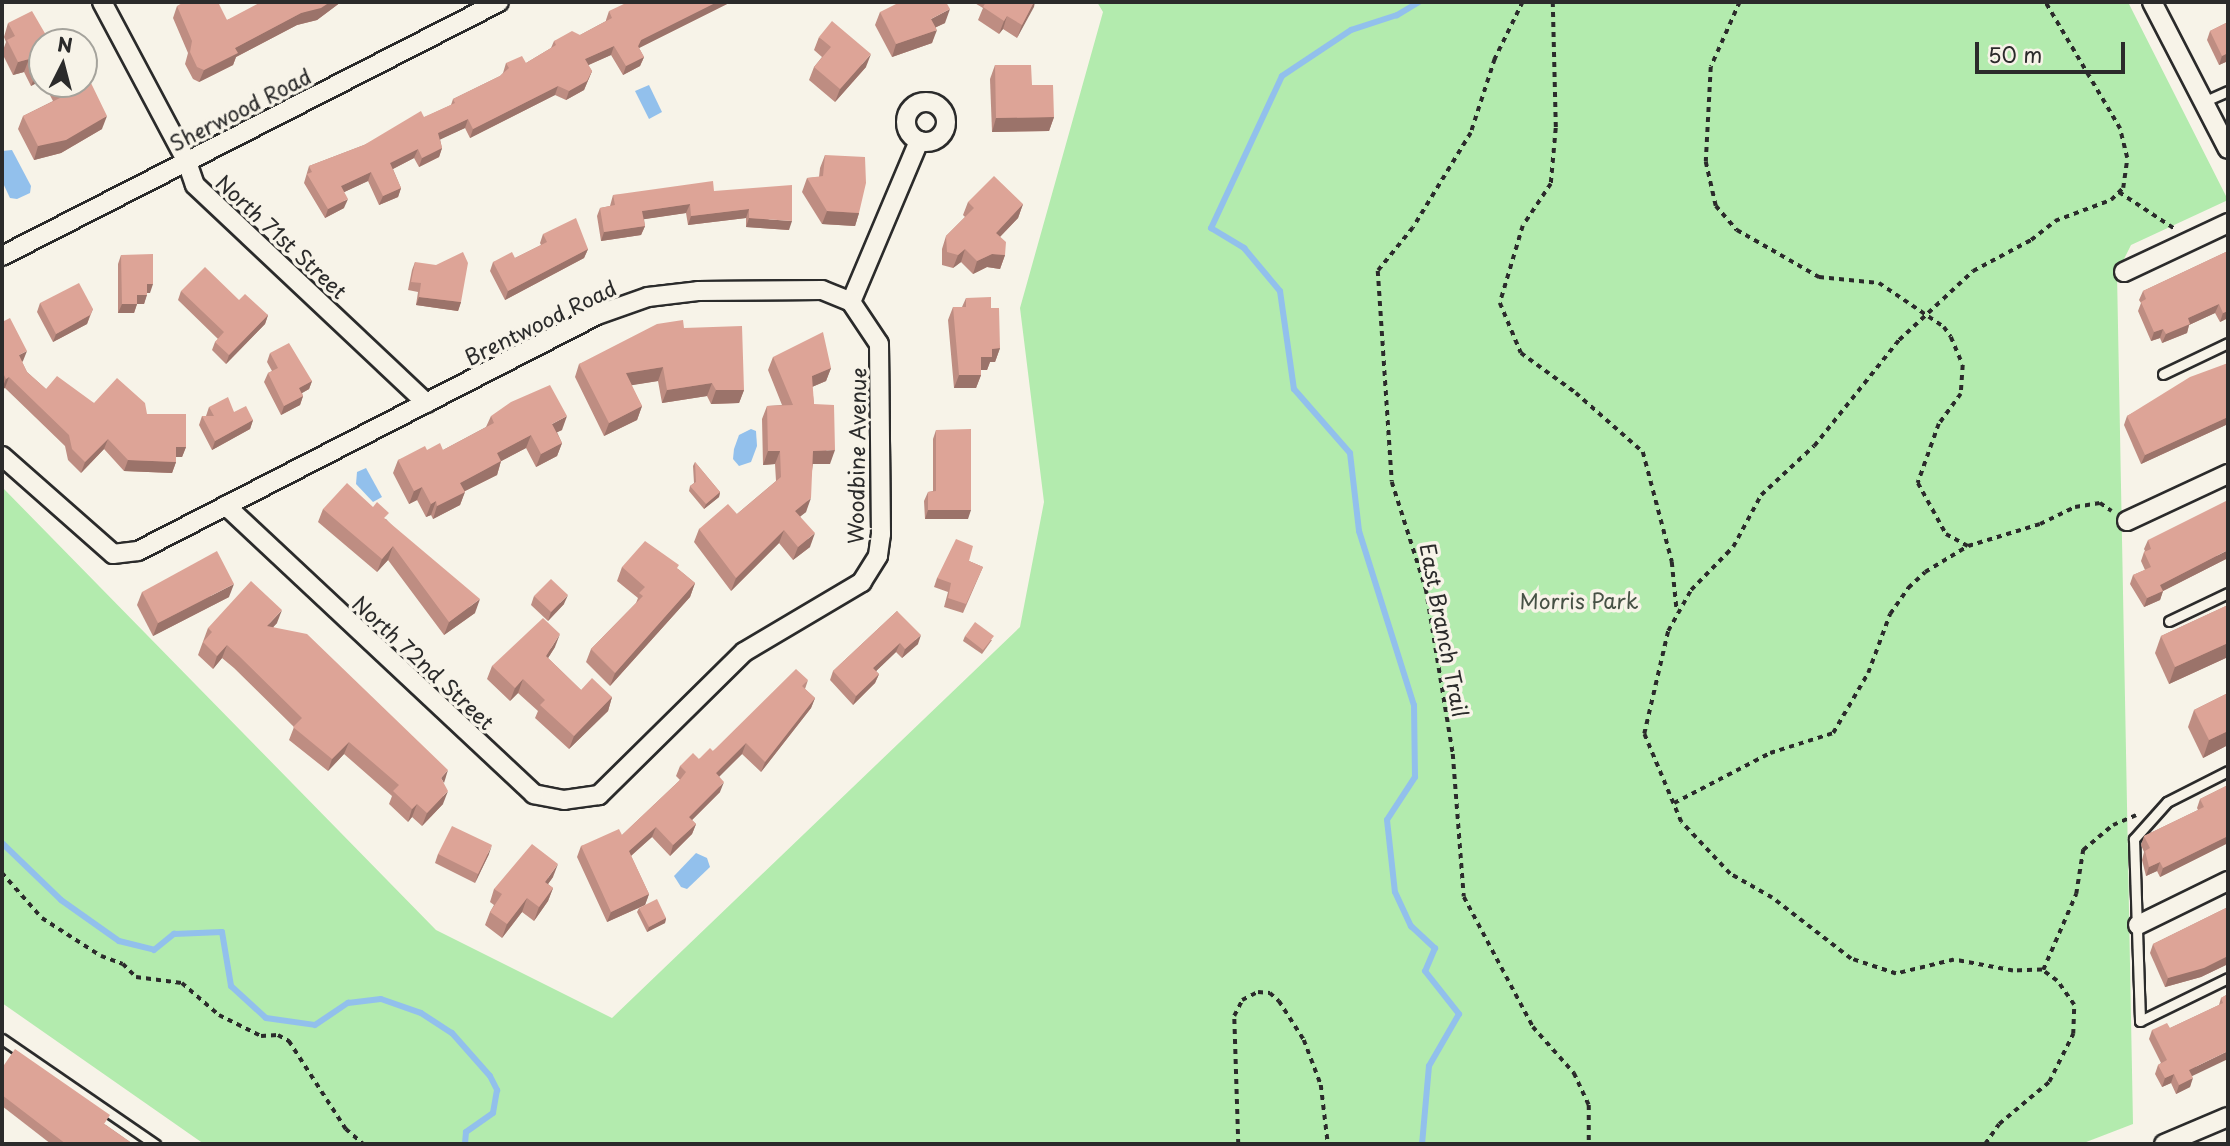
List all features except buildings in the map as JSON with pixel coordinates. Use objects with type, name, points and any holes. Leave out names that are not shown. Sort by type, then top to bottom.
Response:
[{"type":"street","name":"North 71st Street","points":[[102,2],[187,162],[195,185],[426,403]]},
{"type":"street","name":"Sherwood Road","points":[[2,256],[499,2]]},
{"type":"street","points":[[2152,2],[2228,149]]},
{"type":"street","points":[[851,302],[919,141]]},
{"type":"street","points":[[2124,272],[2228,223]]},
{"type":"street","name":"Brentwood Road","points":[[2,456],[113,554],[138,551],[597,315],[648,297],[698,291],[822,290],[851,302]]},
{"type":"street","name":"Woodbine Avenue","points":[[609,786],[744,652],[862,582],[877,556],[881,534],[879,344],[851,302]]},
{"type":"street","points":[[2127,521],[2228,474]]},
{"type":"street","name":"North 72nd Street","points":[[226,506],[534,794],[564,800],[599,795],[609,786]]},
{"type":"street","points":[[2138,925],[2228,881]]},
{"type":"street","points":[[2164,1144],[2228,1117]]},
{"type":"lane","points":[[2203,103],[2228,91]]},
{"type":"lane","points":[[2163,374],[2228,343]]},
{"type":"lane","points":[[2169,621],[2228,593]]},
{"type":"lane","points":[[2228,771],[2167,802],[2139,830],[2134,839],[2140,1021],[2228,978]]},
{"type":"lane","points":[[2,1039],[155,1144]]},
{"type":"path","name":"East Branch Trail","points":[[1523,2],[1495,59],[1471,133],[1413,228],[1378,271],[1392,482],[1426,589],[1453,754],[1464,897],[1533,1027],[1574,1073],[1589,1105],[1589,1144]]},
{"type":"path","points":[[1553,2],[1556,128],[1551,184],[1524,226],[1500,303],[1521,353],[1576,393],[1643,452],[1672,562],[1677,614]]},
{"type":"path","points":[[1740,2],[1711,67],[1706,162],[1716,206],[1737,230],[1819,277],[1879,283],[1924,317],[1944,327],[1963,365],[1961,394],[1939,424],[1918,483],[1945,534],[1968,546]]},
{"type":"path","points":[[1985,1144],[1999,1124],[2049,1082],[2073,1034],[2074,1005],[2042,970],[2013,971],[1954,960],[1896,974],[1852,960],[1772,898],[1730,874],[1681,822],[1644,734],[1656,670],[1677,614],[1691,590],[1733,547],[1761,495],[1814,446],[1899,340],[1973,271],[2031,240],[2055,221],[2110,200],[2119,192],[2127,158],[2120,129],[2045,2]]},
{"type":"path","points":[[2119,192],[2191,240]]},
{"type":"path","points":[[1674,803],[1770,753],[1833,733],[1868,673],[1890,614],[1925,572],[1968,546],[2040,524],[2075,507],[2100,503],[2127,521]]},
{"type":"path","points":[[2042,970],[2076,894],[2083,850],[2113,825]]},
{"type":"path","points":[[2,873],[42,918],[101,956],[123,964],[136,977],[182,983],[219,1015],[261,1036],[278,1035],[289,1041],[346,1129],[363,1144]]},
{"type":"path","points":[[1238,1144],[1234,1016],[1242,1000],[1258,992],[1270,993],[1279,1000],[1304,1040],[1321,1085],[1328,1144]]},
{"type":"green space","name":"Morris Park","points":[[1097,2],[2128,2],[2228,200],[2131,245],[2117,273],[2133,1124],[2081,1144],[204,1144],[2,1003],[2,487],[436,930],[612,1018],[1020,627],[1044,502],[1020,308],[1103,12]]},
{"type":"water","points":[[649,85],[662,112],[649,119],[635,91]]},
{"type":"water","points":[[12,150],[31,186],[30,193],[17,199],[10,198],[2,181],[2,151]]},
{"type":"water","points":[[751,429],[756,431],[757,446],[751,462],[739,466],[733,459],[734,449],[739,435]]},
{"type":"water","points":[[366,468],[382,497],[373,502],[356,484],[357,472]]},
{"type":"water","points":[[696,853],[707,858],[710,867],[687,889],[681,887],[674,876]]},
{"type":"waterway","points":[[1419,2],[1397,15],[1351,30],[1282,76],[1211,228],[1244,248],[1280,291],[1294,389],[1350,453],[1359,531],[1414,705],[1415,777],[1387,820],[1395,892],[1411,926],[1435,948],[1425,971],[1459,1014],[1429,1066],[1422,1144]]},
{"type":"waterway","points":[[2,843],[61,900],[119,941],[154,950],[174,934],[222,932],[231,986],[266,1018],[315,1025],[348,1003],[381,999],[421,1013],[452,1033],[490,1076],[497,1090],[493,1113],[466,1132],[465,1144]]}]
